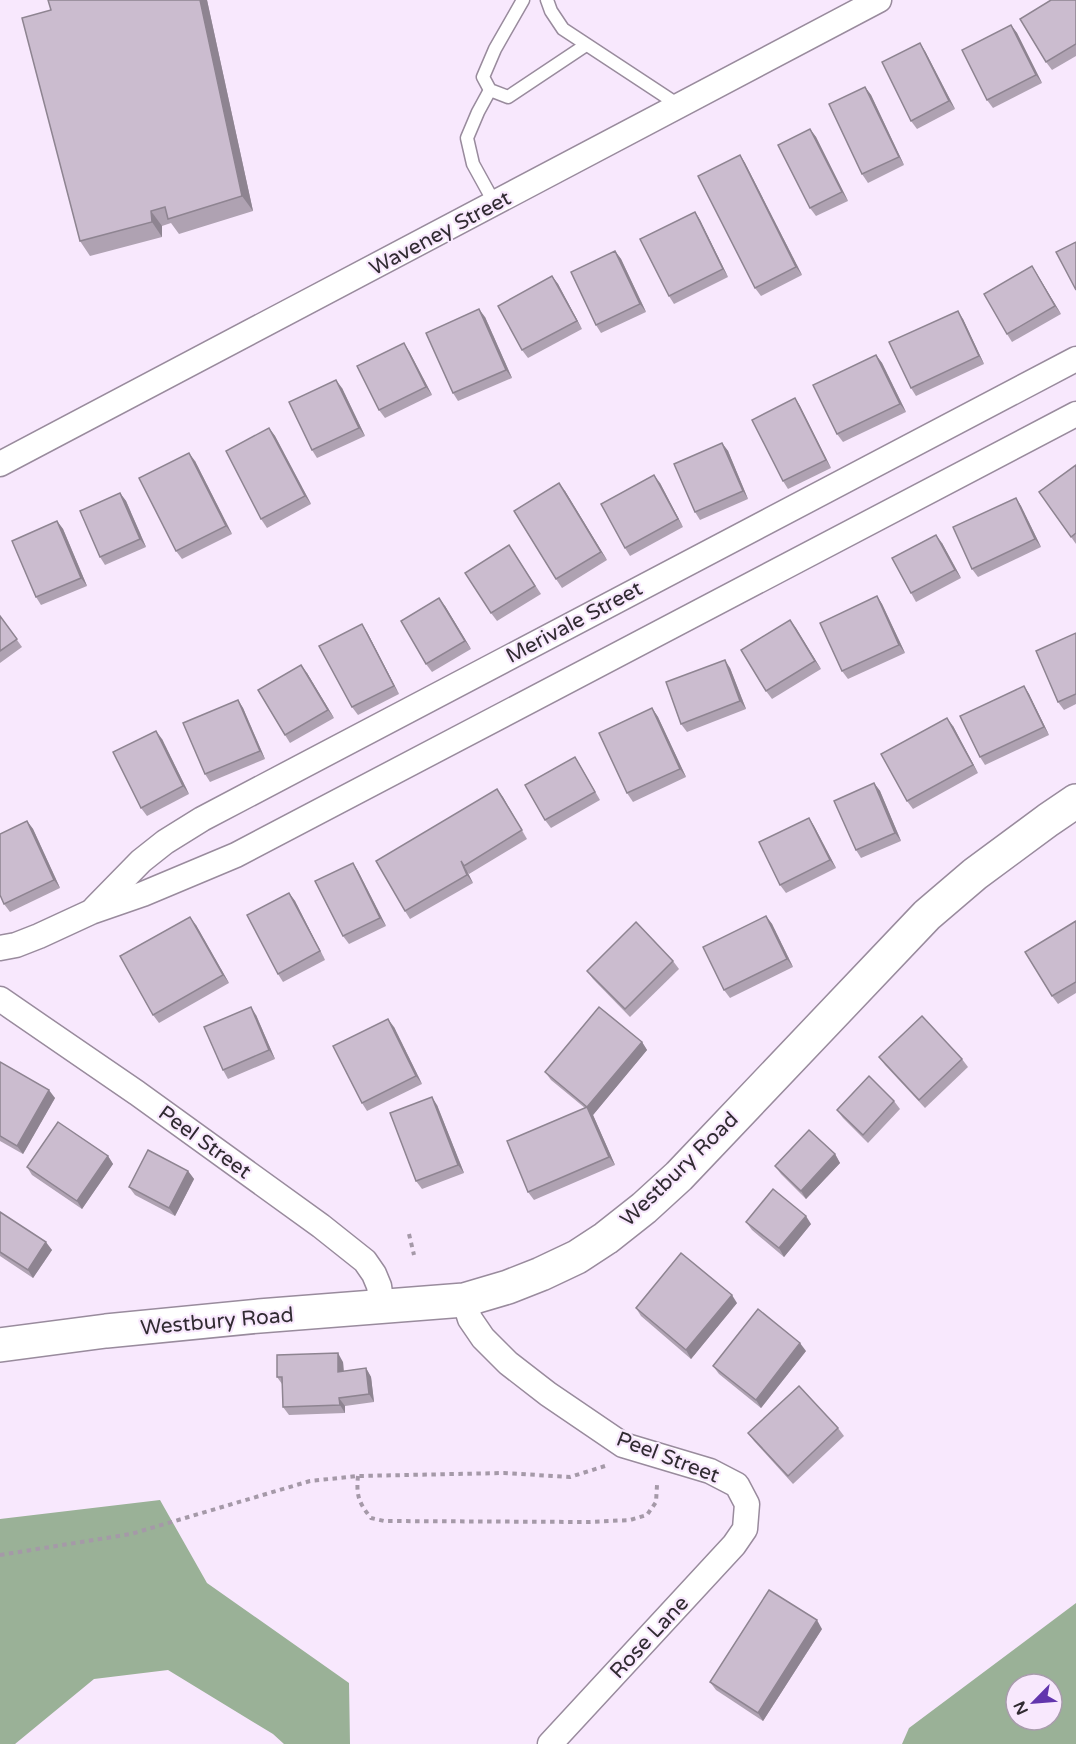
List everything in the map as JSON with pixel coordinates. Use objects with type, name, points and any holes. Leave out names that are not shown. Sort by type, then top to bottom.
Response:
[{"type":"main road","name":"Westbury Road","points":[[0,1345],[259,1316],[464,1300],[519,1283],[577,1257],[644,1208],[679,1176],[927,915],[975,874],[1076,801]]},
{"type":"street","name":"Waveney Street","points":[[0,464],[879,0]]},
{"type":"street","name":"Merivale Street","points":[[92,912],[141,861],[165,842],[202,819],[1076,359]]},
{"type":"street","name":"Merivale Street","points":[[0,948],[16,945],[39,936],[92,912],[143,894],[236,855],[1076,414]]},
{"type":"street","name":"Peel Street","points":[[0,999],[321,1226],[365,1261],[379,1286],[382,1307]]},
{"type":"street","name":"Peel Street","points":[[464,1300],[470,1319],[483,1338],[508,1363],[548,1394],[623,1445],[710,1471],[737,1485],[747,1504],[745,1529]]},
{"type":"street","name":"Rose Lane","points":[[550,1744],[734,1545],[745,1529]]},
{"type":"lane","points":[[523,0],[495,49],[483,77],[490,90],[508,97],[586,45]]},
{"type":"lane","points":[[547,0],[550,11],[563,29],[680,106]]},
{"type":"lane","points":[[490,90],[467,138],[473,164],[495,204]]},
{"type":"path","points":[[410,1234],[414,1255]]},
{"type":"path","points":[[0,1555],[131,1534],[310,1481],[357,1476],[504,1473],[570,1478],[604,1467],[623,1445]]},
{"type":"path","points":[[357,1476],[357,1491],[361,1505],[371,1518],[384,1521],[589,1522],[630,1520],[646,1515],[656,1502],[659,1457]]},
{"type":"green space","points":[[160,1500],[207,1583],[349,1683],[350,1744],[284,1744],[273,1734],[168,1670],[94,1679],[15,1744],[0,1744],[0,1519]]},
{"type":"green space","points":[[1076,1603],[1076,1744],[902,1744],[909,1728]]},
{"type":"building","points":[[48,0],[200,0],[242,196],[168,219],[165,207],[151,211],[152,222],[80,241],[22,18],[51,10]]},
{"type":"building","points":[[1051,0],[1076,0],[1076,44],[1046,62],[1020,19]]},
{"type":"building","points":[[1011,25],[1036,75],[987,100],[962,50]]},
{"type":"building","points":[[920,43],[949,101],[911,121],[882,62]]},
{"type":"building","points":[[865,87],[899,157],[862,174],[829,104]]},
{"type":"building","points":[[810,129],[842,192],[810,208],[778,145]]},
{"type":"building","points":[[740,155],[796,267],[755,288],[698,176]]},
{"type":"building","points":[[695,212],[723,269],[669,296],[640,239]]},
{"type":"building","points":[[1076,242],[1076,290],[1056,252]]},
{"type":"building","points":[[615,251],[640,304],[596,325],[571,272]]},
{"type":"building","points":[[1032,266],[1055,306],[1007,334],[984,294]]},
{"type":"building","points":[[552,276],[577,321],[522,350],[498,306]]},
{"type":"building","points":[[479,309],[506,370],[453,393],[426,333]]},
{"type":"building","points":[[958,311],[979,356],[911,388],[889,342]]},
{"type":"building","points":[[404,343],[426,387],[379,410],[357,366]]},
{"type":"building","points":[[876,355],[900,404],[837,434],[813,385]]},
{"type":"building","points":[[336,380],[359,428],[312,450],[289,402]]},
{"type":"building","points":[[795,398],[826,460],[783,481],[752,420]]},
{"type":"building","points":[[269,428],[305,496],[261,519],[226,451]]},
{"type":"building","points":[[722,443],[743,491],[695,512],[674,464]]},
{"type":"building","points":[[189,453],[226,526],[176,551],[139,478]]},
{"type":"building","points":[[1076,465],[1076,533],[1071,537],[1039,492]]},
{"type":"building","points":[[654,475],[678,519],[625,548],[601,504]]},
{"type":"building","points":[[559,483],[601,552],[556,579],[514,511]]},
{"type":"building","points":[[120,493],[140,539],[100,557],[80,511]]},
{"type":"building","points":[[1016,498],[1035,539],[972,569],[953,527]]},
{"type":"building","points":[[57,521],[81,578],[36,597],[12,541]]},
{"type":"building","points":[[936,535],[955,570],[911,593],[892,558]]},
{"type":"building","points":[[509,545],[535,586],[491,613],[465,573]]},
{"type":"building","points":[[877,596],[899,645],[842,671],[820,623]]},
{"type":"building","points":[[439,598],[465,641],[426,664],[401,621]]},
{"type":"building","points":[[0,616],[17,639],[0,651]]},
{"type":"building","points":[[790,620],[815,661],[766,691],[741,650]]},
{"type":"building","points":[[362,624],[394,686],[352,707],[319,646]]},
{"type":"building","points":[[1076,633],[1076,694],[1058,702],[1036,651]]},
{"type":"building","points":[[725,660],[740,701],[681,724],[666,682]]},
{"type":"building","points":[[301,665],[328,710],[285,735],[258,690]]},
{"type":"building","points":[[1024,686],[1044,727],[980,757],[960,716]]},
{"type":"building","points":[[238,700],[260,751],[205,774],[183,723]]},
{"type":"building","points":[[652,708],[680,769],[627,793],[599,733]]},
{"type":"building","points":[[947,718],[973,765],[907,801],[881,754]]},
{"type":"building","points":[[156,731],[183,786],[141,808],[113,752]]},
{"type":"building","points":[[575,757],[595,792],[545,820],[525,785]]},
{"type":"building","points":[[874,783],[895,833],[856,850],[834,801]]},
{"type":"building","points":[[497,789],[522,830],[464,866],[461,861],[467,875],[405,911],[376,861]]},
{"type":"building","points":[[809,818],[830,860],[780,885],[759,842]]},
{"type":"building","points":[[27,821],[54,880],[4,904],[0,895],[0,834]]},
{"type":"building","points":[[353,863],[380,918],[343,936],[315,881]]},
{"type":"building","points":[[289,893],[320,951],[278,974],[247,915]]},
{"type":"building","points":[[766,916],[787,959],[724,990],[703,947]]},
{"type":"building","points":[[190,917],[223,975],[153,1015],[120,956]]},
{"type":"building","points":[[1076,921],[1076,982],[1052,996],[1025,952]]},
{"type":"building","points":[[636,922],[673,961],[625,1009],[587,971]]},
{"type":"building","points":[[251,1007],[269,1050],[223,1070],[204,1027]]},
{"type":"building","points":[[599,1007],[642,1042],[587,1107],[545,1072]]},
{"type":"building","points":[[922,1016],[962,1059],[919,1100],[879,1057]]},
{"type":"building","points":[[388,1019],[416,1076],[362,1103],[333,1046]]},
{"type":"building","points":[[0,1062],[49,1090],[17,1146],[0,1136]]},
{"type":"building","points":[[869,1076],[894,1101],[863,1135],[837,1110]]},
{"type":"building","points":[[432,1097],[458,1165],[416,1181],[390,1113]]},
{"type":"building","points":[[587,1107],[609,1157],[528,1192],[507,1141]]},
{"type":"building","points":[[58,1122],[108,1156],[77,1201],[27,1167]]},
{"type":"building","points":[[809,1130],[835,1154],[801,1191],[775,1166]]},
{"type":"building","points":[[148,1150],[188,1171],[169,1208],[129,1187]]},
{"type":"building","points":[[773,1189],[806,1216],[779,1248],[746,1222]]},
{"type":"building","points":[[0,1212],[46,1242],[28,1270],[0,1252]]},
{"type":"building","points":[[681,1253],[732,1295],[686,1350],[636,1308]]},
{"type":"building","points":[[758,1309],[800,1343],[756,1400],[713,1366]]},
{"type":"building","points":[[338,1353],[338,1372],[366,1368],[369,1394],[339,1398],[340,1405],[283,1407],[282,1377],[277,1377],[277,1355]]},
{"type":"building","points":[[799,1386],[838,1428],[788,1476],[748,1433]]},
{"type":"building","points":[[769,1590],[817,1620],[758,1713],[710,1682]]}]
